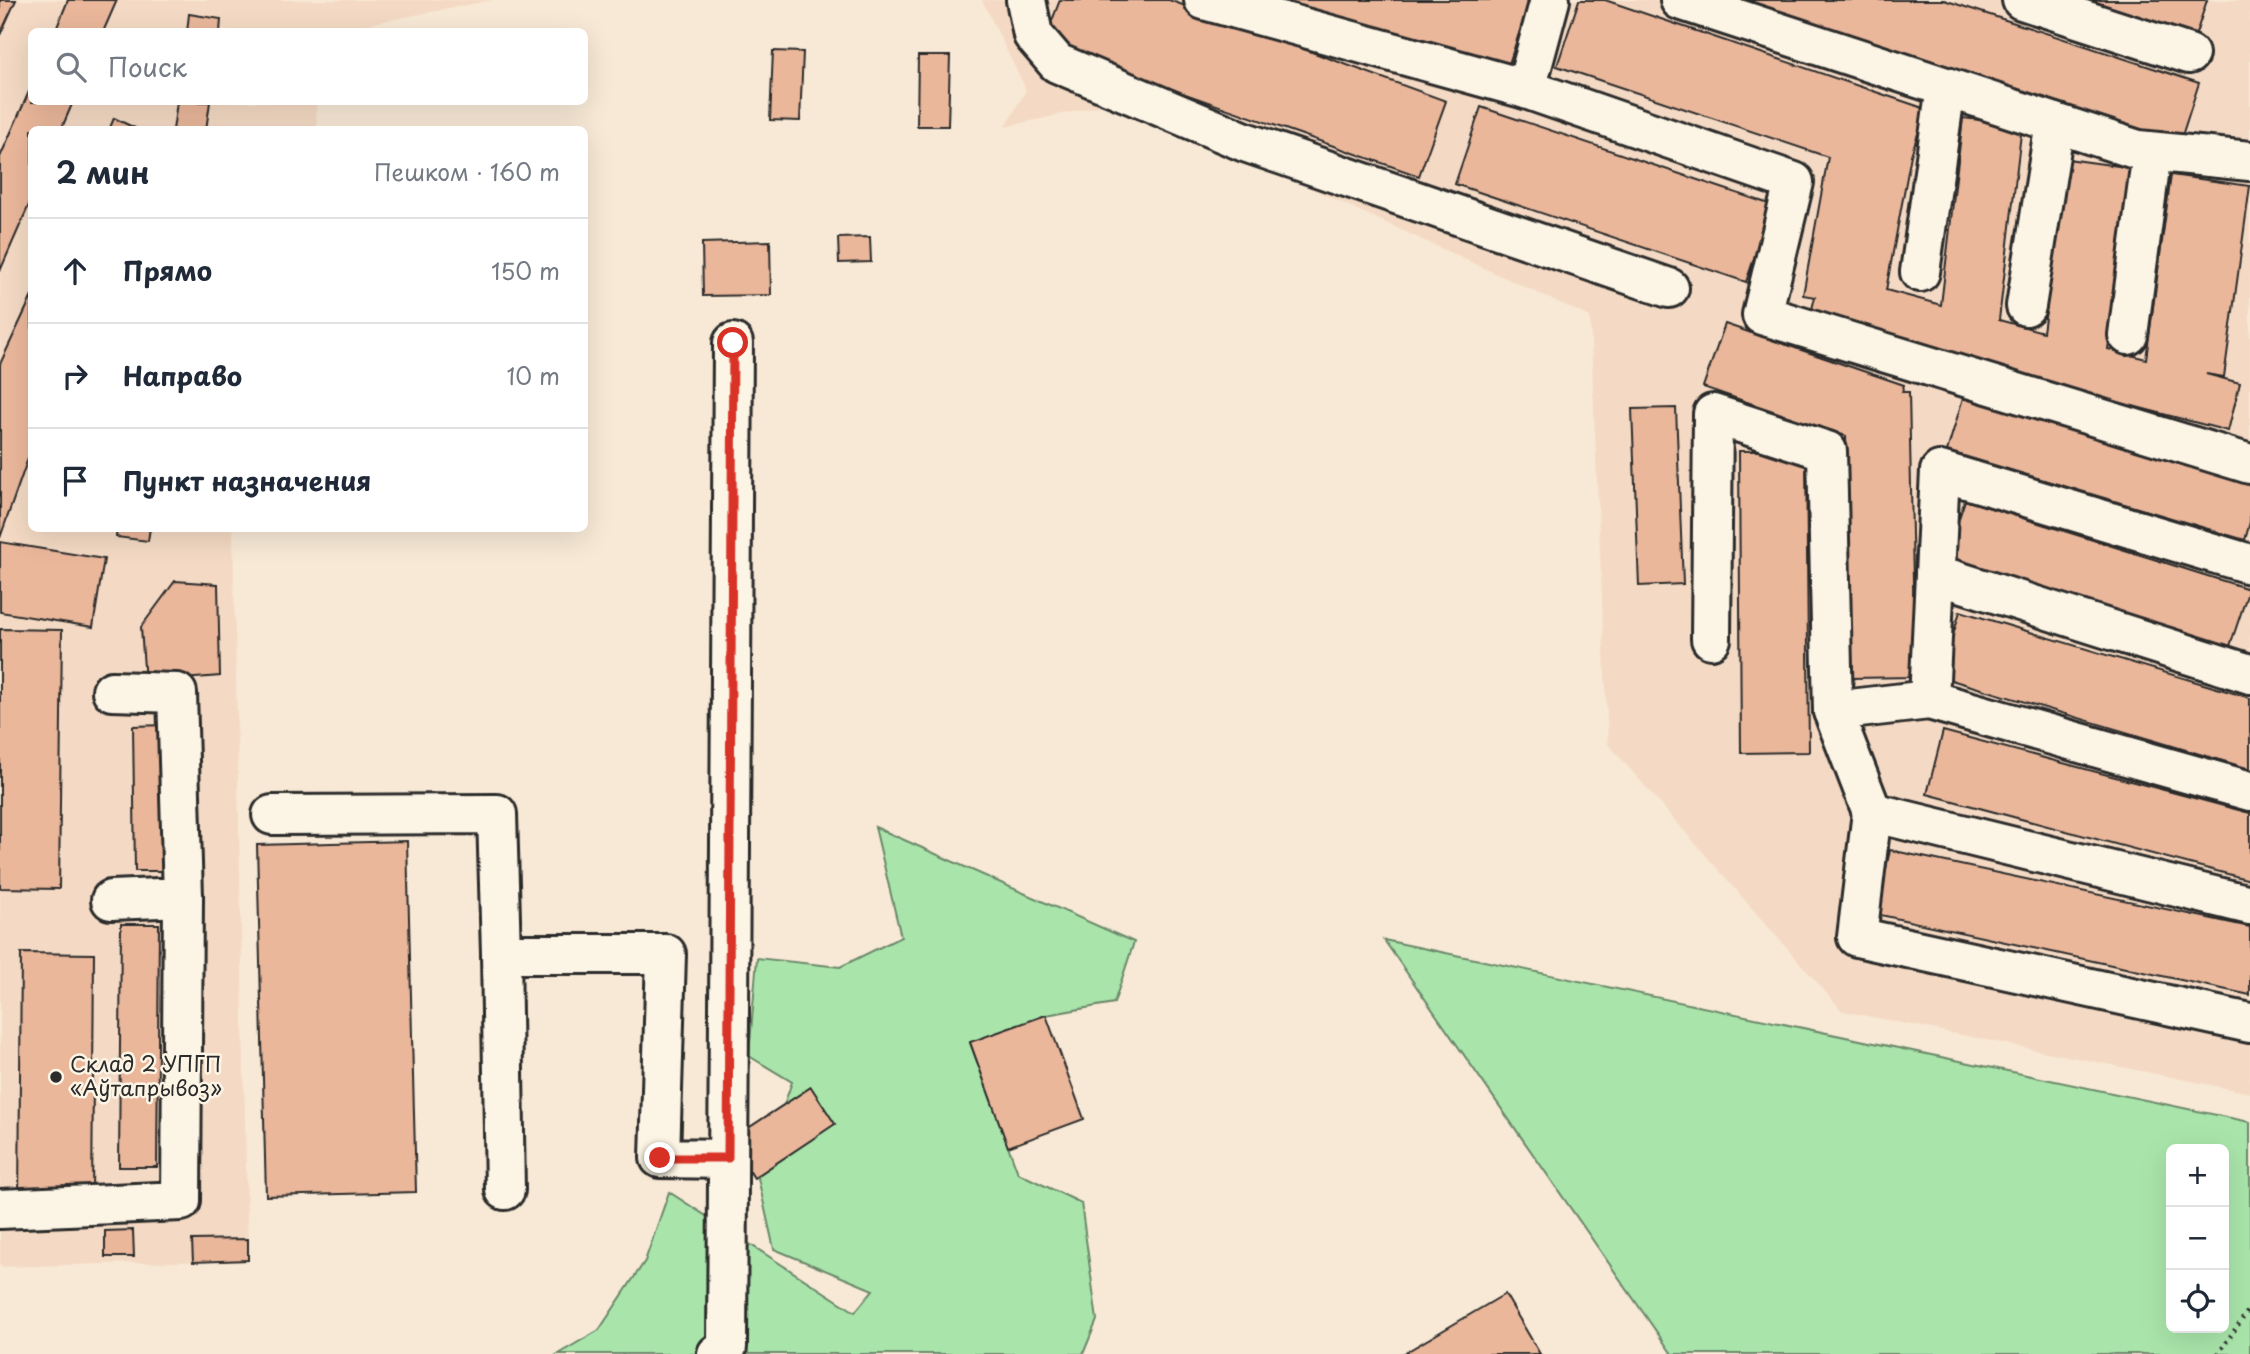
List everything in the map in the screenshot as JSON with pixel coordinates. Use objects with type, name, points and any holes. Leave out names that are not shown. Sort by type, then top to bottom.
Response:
[{"type":"lane","points":[[1026,0],[1033,35],[1058,64],[1245,142],[1669,288]]},
{"type":"lane","points":[[1204,0],[1526,89],[1794,182],[1762,316],[2250,464]]},
{"type":"lane","points":[[1526,89],[1550,0]]},
{"type":"lane","points":[[1680,0],[2138,150],[2250,161]]},
{"type":"lane","points":[[2022,0],[2189,54]]},
{"type":"lane","points":[[1920,271],[1946,87]]},
{"type":"lane","points":[[2026,306],[2055,123]]},
{"type":"lane","points":[[2128,335],[2152,152]]},
{"type":"lane","points":[[717,1354],[727,1347],[733,343]]},
{"type":"lane","points":[[1711,639],[1713,414],[1827,451],[1833,712],[1872,812],[1857,937],[2250,1023]]},
{"type":"lane","points":[[1929,700],[1940,471],[2250,564]]},
{"type":"lane","points":[[1935,574],[2250,674]]},
{"type":"lane","points":[[0,1209],[181,1202],[183,897],[177,693],[111,691]]},
{"type":"lane","points":[[1833,712],[1929,700],[2250,791]]},
{"type":"lane","points":[[1872,812],[2250,905]]},
{"type":"lane","points":[[272,815],[497,814],[505,1190]]},
{"type":"lane","points":[[111,900],[183,897]]},
{"type":"lane","points":[[501,954],[666,954],[660,1158],[728,1158]]},
{"type":"path","points":[[2218,1354],[2250,1308]]},
{"type":"shaded area","points":[[0,0],[493,0],[348,28],[28,28],[28,105],[316,105],[317,126],[28,126],[28,532],[233,532],[248,1260],[0,1267]]},
{"type":"shaded area","points":[[982,0],[2250,0],[2250,1093],[1842,1011],[1608,744],[1590,317],[1121,101],[1005,127],[1026,90]]},
{"type":"green space","points":[[875,827],[1134,942],[1114,1003],[1046,1015],[970,1043],[1018,1173],[1081,1203],[1097,1320],[1083,1354],[558,1354],[599,1330],[645,1261],[669,1192],[855,1312],[873,1290],[774,1249],[758,1178],[792,1082],[749,1056],[757,958],[840,967],[901,937]]},
{"type":"green space","points":[[1384,940],[2250,1122],[2250,1354],[1672,1354]]},
{"type":"building","points":[[0,0],[16,0],[0,35]]},
{"type":"building","points":[[68,0],[117,0],[105,28],[57,28]]},
{"type":"building","points":[[1060,0],[1169,0],[1446,101],[1419,176],[1043,44]]},
{"type":"building","points":[[1262,0],[1530,0],[1504,79]]},
{"type":"building","points":[[1579,0],[1605,0],[1926,109],[1911,155],[1886,290],[1941,305],[1963,118],[2022,125],[1999,320],[2043,332],[2067,159],[2133,168],[2108,349],[2146,359],[2171,175],[2250,186],[2224,377],[2206,374],[2240,383],[2228,431],[1809,321],[1815,297],[1803,295],[1828,157],[1557,66]]},
{"type":"building","points":[[1745,0],[1944,0],[2199,83],[2180,142]]},
{"type":"building","points":[[2080,0],[2207,0],[2195,37]]},
{"type":"building","points":[[189,14],[221,19],[220,28],[187,28]]},
{"type":"building","points":[[773,51],[803,52],[800,121],[770,120]]},
{"type":"building","points":[[918,56],[950,56],[948,126],[917,126]]},
{"type":"building","points":[[28,94],[28,105],[72,105],[63,126],[28,126],[28,207],[0,271],[0,157]]},
{"type":"building","points":[[177,105],[210,105],[207,126],[174,126]]},
{"type":"building","points":[[1481,107],[1772,205],[1746,282],[1455,184]]},
{"type":"building","points":[[114,118],[131,126],[111,126]]},
{"type":"building","points":[[870,237],[871,262],[839,263],[838,238]]},
{"type":"building","points":[[770,241],[771,295],[703,296],[702,243]]},
{"type":"building","points":[[28,304],[28,458],[0,538],[0,364]]},
{"type":"building","points":[[1725,324],[1904,385],[1902,392],[1909,392],[1915,677],[1851,678],[1846,436],[1703,387]]},
{"type":"building","points":[[1963,398],[2250,484],[2250,522],[2245,540],[1947,451]]},
{"type":"building","points":[[1676,408],[1683,584],[1639,586],[1632,409]]},
{"type":"building","points":[[1739,451],[1806,451],[1809,752],[1741,753]]},
{"type":"building","points":[[1965,500],[2249,589],[2230,646],[1946,558]]},
{"type":"building","points":[[117,532],[149,532],[148,541],[116,537]]},
{"type":"building","points":[[0,542],[104,559],[93,627],[0,612]]},
{"type":"building","points":[[175,581],[218,584],[220,676],[145,682],[141,627]]},
{"type":"building","points":[[1960,611],[2250,698],[2250,769],[1941,677]]},
{"type":"building","points":[[0,629],[62,630],[59,889],[0,888]]},
{"type":"building","points":[[165,725],[167,871],[135,871],[133,726]]},
{"type":"building","points":[[1943,731],[2250,813],[2250,880],[1927,794]]},
{"type":"building","points":[[407,841],[416,1192],[266,1196],[257,845]]},
{"type":"building","points":[[1890,850],[2250,927],[2250,995],[1876,914]]},
{"type":"building","points":[[121,924],[159,924],[157,1167],[119,1167]]},
{"type":"building","name":"Склад 2 УПГП «Аўтапрывоз»","points":[[21,953],[94,954],[92,1201],[19,1200]]},
{"type":"building","points":[[1046,1015],[1084,1119],[1008,1147],[970,1042]]},
{"type":"building","points":[[811,1087],[835,1124],[754,1178],[730,1140]]},
{"type":"building","points":[[133,1230],[134,1257],[105,1257],[105,1231]]},
{"type":"building","points":[[248,1239],[248,1260],[193,1262],[192,1240]]},
{"type":"building","points":[[1505,1294],[1540,1354],[1403,1354]]},
{"type":"place","name":"Склад 2 УПГП «Аўтапрывоз»","points":[[56,1077]]},
{"type":"route","points":[[660,1158],[728,1158],[733,343]]}]
